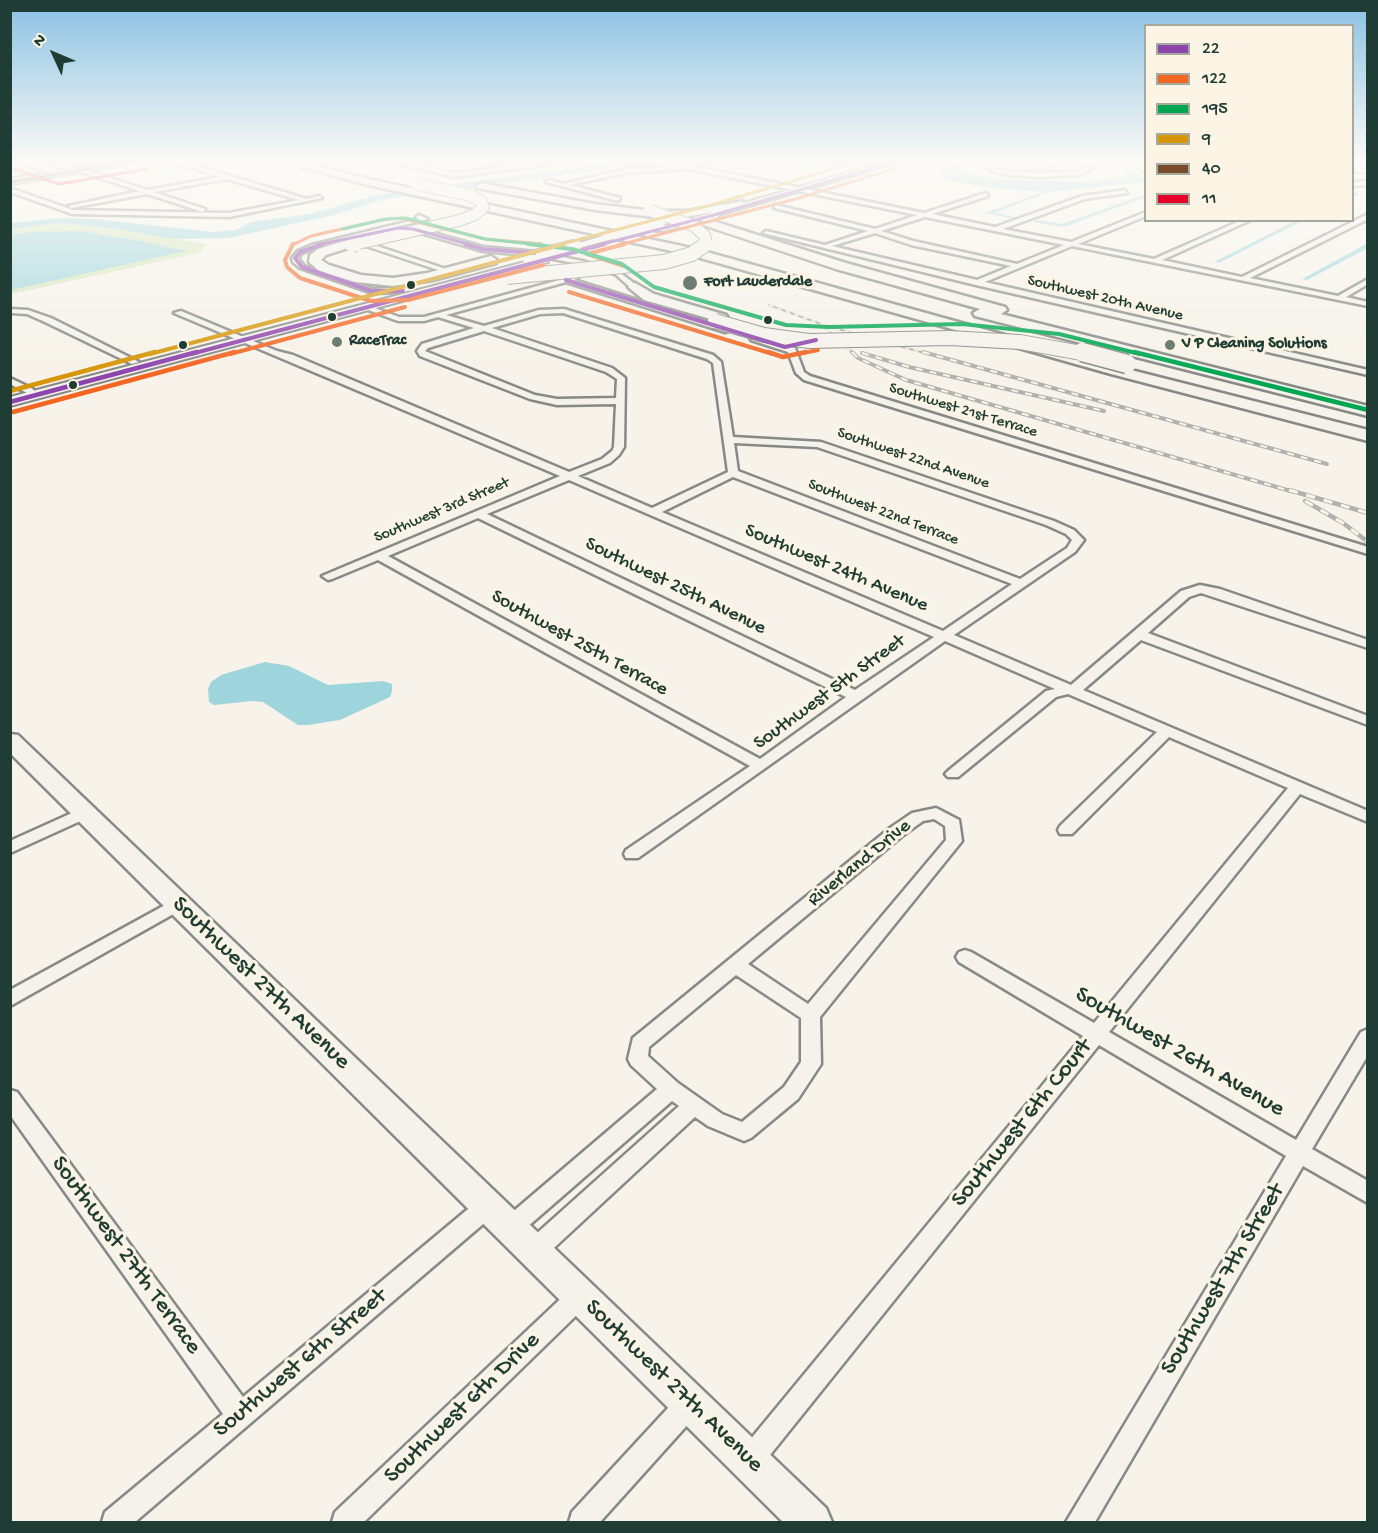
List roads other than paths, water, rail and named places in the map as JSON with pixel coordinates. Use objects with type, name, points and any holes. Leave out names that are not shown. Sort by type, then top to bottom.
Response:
[{"type":"highway","points":[[408,231],[350,242],[322,252],[315,258],[315,262],[324,268],[360,279],[393,282],[428,277],[491,260]]},
{"type":"highway","points":[[552,231],[604,242],[693,268]]},
{"type":"highway","points":[[603,231],[708,256],[1368,441]]},
{"type":"highway","points":[[611,231],[723,257],[1368,434]]},
{"type":"highway","points":[[641,231],[729,251],[1368,416]]},
{"type":"highway","points":[[653,231],[720,245]]},
{"type":"highway","points":[[405,293],[507,277],[659,263],[688,256],[705,246],[706,237],[700,231]]},
{"type":"highway","points":[[730,231],[762,237]]},
{"type":"highway","points":[[737,231],[1001,310],[1368,400]]},
{"type":"highway","points":[[350,242],[325,256],[324,261],[334,267],[380,279],[413,279],[446,271]]},
{"type":"highway","points":[[769,258],[1368,411]]},
{"type":"highway","points":[[628,284],[636,295],[646,300],[771,336],[809,341],[949,338],[1020,342],[1130,362],[1368,423]]},
{"type":"highway","points":[[1003,357],[757,285],[1368,450]]},
{"type":"highway","points":[[1263,410],[1368,434]]},
{"type":"main road","points":[[10,396],[34,393],[242,337],[370,299],[405,293],[544,260],[645,231]]},
{"type":"main road","points":[[405,293],[529,258],[604,242]]},
{"type":"main road","points":[[10,402],[55,384],[135,362],[242,337]]},
{"type":"street","points":[[383,231],[350,242],[323,244],[300,252],[296,257],[296,262],[406,320],[446,314],[606,269]]},
{"type":"street","points":[[427,231],[480,248],[563,258],[606,269],[628,284]]},
{"type":"street","points":[[824,247],[871,231]]},
{"type":"street","points":[[875,231],[911,243],[1018,266]]},
{"type":"street","points":[[1003,231],[1368,304]]},
{"type":"street","points":[[976,283],[1105,231]]},
{"type":"street","points":[[1155,261],[1224,231]]},
{"type":"street","points":[[1243,279],[1339,231]]},
{"type":"street","name":"Southwest 20th Avenue","points":[[762,237],[824,247],[1368,373]]},
{"type":"street","points":[[350,242],[446,271],[491,260],[510,251]]},
{"type":"street","points":[[582,276],[628,284]]},
{"type":"street","name":"Southwest 21st Terrace","points":[[566,280],[785,347],[793,352],[800,373],[807,378],[1368,551]]},
{"type":"street","points":[[1339,298],[1368,281]]},
{"type":"street","points":[[620,401],[557,402],[533,397],[423,354],[421,351],[425,346],[552,310],[710,357],[717,362],[733,473],[652,512]]},
{"type":"street","points":[[10,311],[28,312],[135,362]]},
{"type":"street","name":"Southwest 24th Avenue","points":[[182,312],[1368,817]]},
{"type":"street","points":[[446,314],[469,326],[484,328],[609,370],[621,378],[619,447],[616,453],[606,461],[569,476]]},
{"type":"street","points":[[10,380],[34,393]]},
{"type":"street","name":"Southwest 22nd Avenue","points":[[730,440],[818,444],[1050,523],[1071,532],[1078,540]]},
{"type":"street","name":"Southwest 22nd Terrace","points":[[733,473],[1022,584]]},
{"type":"street","name":"Southwest 3rd Street","points":[[328,576],[569,476]]},
{"type":"street","name":"Southwest 25th Avenue","points":[[478,514],[856,696]]},
{"type":"street","name":"Southwest 5th Street","points":[[632,854],[761,766],[856,696],[1071,550],[1078,540]]},
{"type":"street","name":"Southwest 25th Terrace","points":[[378,555],[761,766]]},
{"type":"street","points":[[953,774],[1051,694],[1079,687],[1185,594],[1200,590],[1216,592],[1368,644]]},
{"type":"street","points":[[1140,635],[1368,721]]},
{"type":"street","points":[[1066,830],[1167,731]]},
{"type":"street","name":"Southwest 27th Avenue","points":[[10,740],[812,1522]]},
{"type":"street","name":"Southwest 6th Court","points":[[749,1461],[1298,787]]},
{"type":"street","points":[[10,848],[83,813]]},
{"type":"street","name":"Riverland Drive","points":[[737,966],[910,821],[936,813],[949,820],[954,830],[954,841],[810,1015]]},
{"type":"street","points":[[10,999],[178,904]]},
{"type":"street","name":"Southwest 26th Avenue","points":[[965,957],[1368,1193]]},
{"type":"street","points":[[737,966],[810,1015],[811,1064],[791,1093],[744,1132],[715,1120],[671,1089],[638,1059],[640,1044],[737,966]]},
{"type":"street","name":"Southwest 7th Street","points":[[1080,1522],[1368,1038]]},
{"type":"street","points":[[510,1228],[671,1089]]},
{"type":"street","name":"Southwest 27th Terrace","points":[[10,1098],[240,1415]]},
{"type":"street","points":[[534,1251],[694,1105]]},
{"type":"street","name":"Southwest 6th Street","points":[[115,1522],[488,1206]]},
{"type":"street","name":"Southwest 6th Drive","points":[[345,1522],[580,1296]]},
{"type":"street","points":[[582,1522],[690,1403]]},
{"type":"water","points":[[81,231],[186,251],[11,290],[11,235],[30,232]]},
{"type":"water","points":[[126,231],[200,231],[263,231],[228,238],[172,239]]},
{"type":"water","points":[[265,662],[289,666],[328,685],[383,681],[392,684],[392,691],[390,697],[340,720],[308,725],[298,725],[263,702],[214,705],[209,702],[208,689],[211,682],[221,675]]},
{"type":"waterway","points":[[1217,262],[1281,231]]},
{"type":"waterway","points":[[1305,279],[1368,245]]},
{"type":"railway","points":[[769,305],[821,324],[854,354]]},
{"type":"railway","points":[[827,326],[928,354]]},
{"type":"railway","points":[[923,352],[1327,464]]},
{"type":"railway","points":[[865,354],[862,353],[909,367],[1104,411]]},
{"type":"railway","points":[[854,354],[906,380],[1294,492]]},
{"type":"railway","points":[[1289,490],[1368,513]]},
{"type":"railway","points":[[1305,501],[1343,523],[1368,542]]},
{"type":"place","name":"Fort Lauderdale","points":[[690,283]]},
{"type":"place","name":"RaceTrac","points":[[337,342]]},
{"type":"place","name":"V P Cleaning Solutions","points":[[1170,345]]}]
